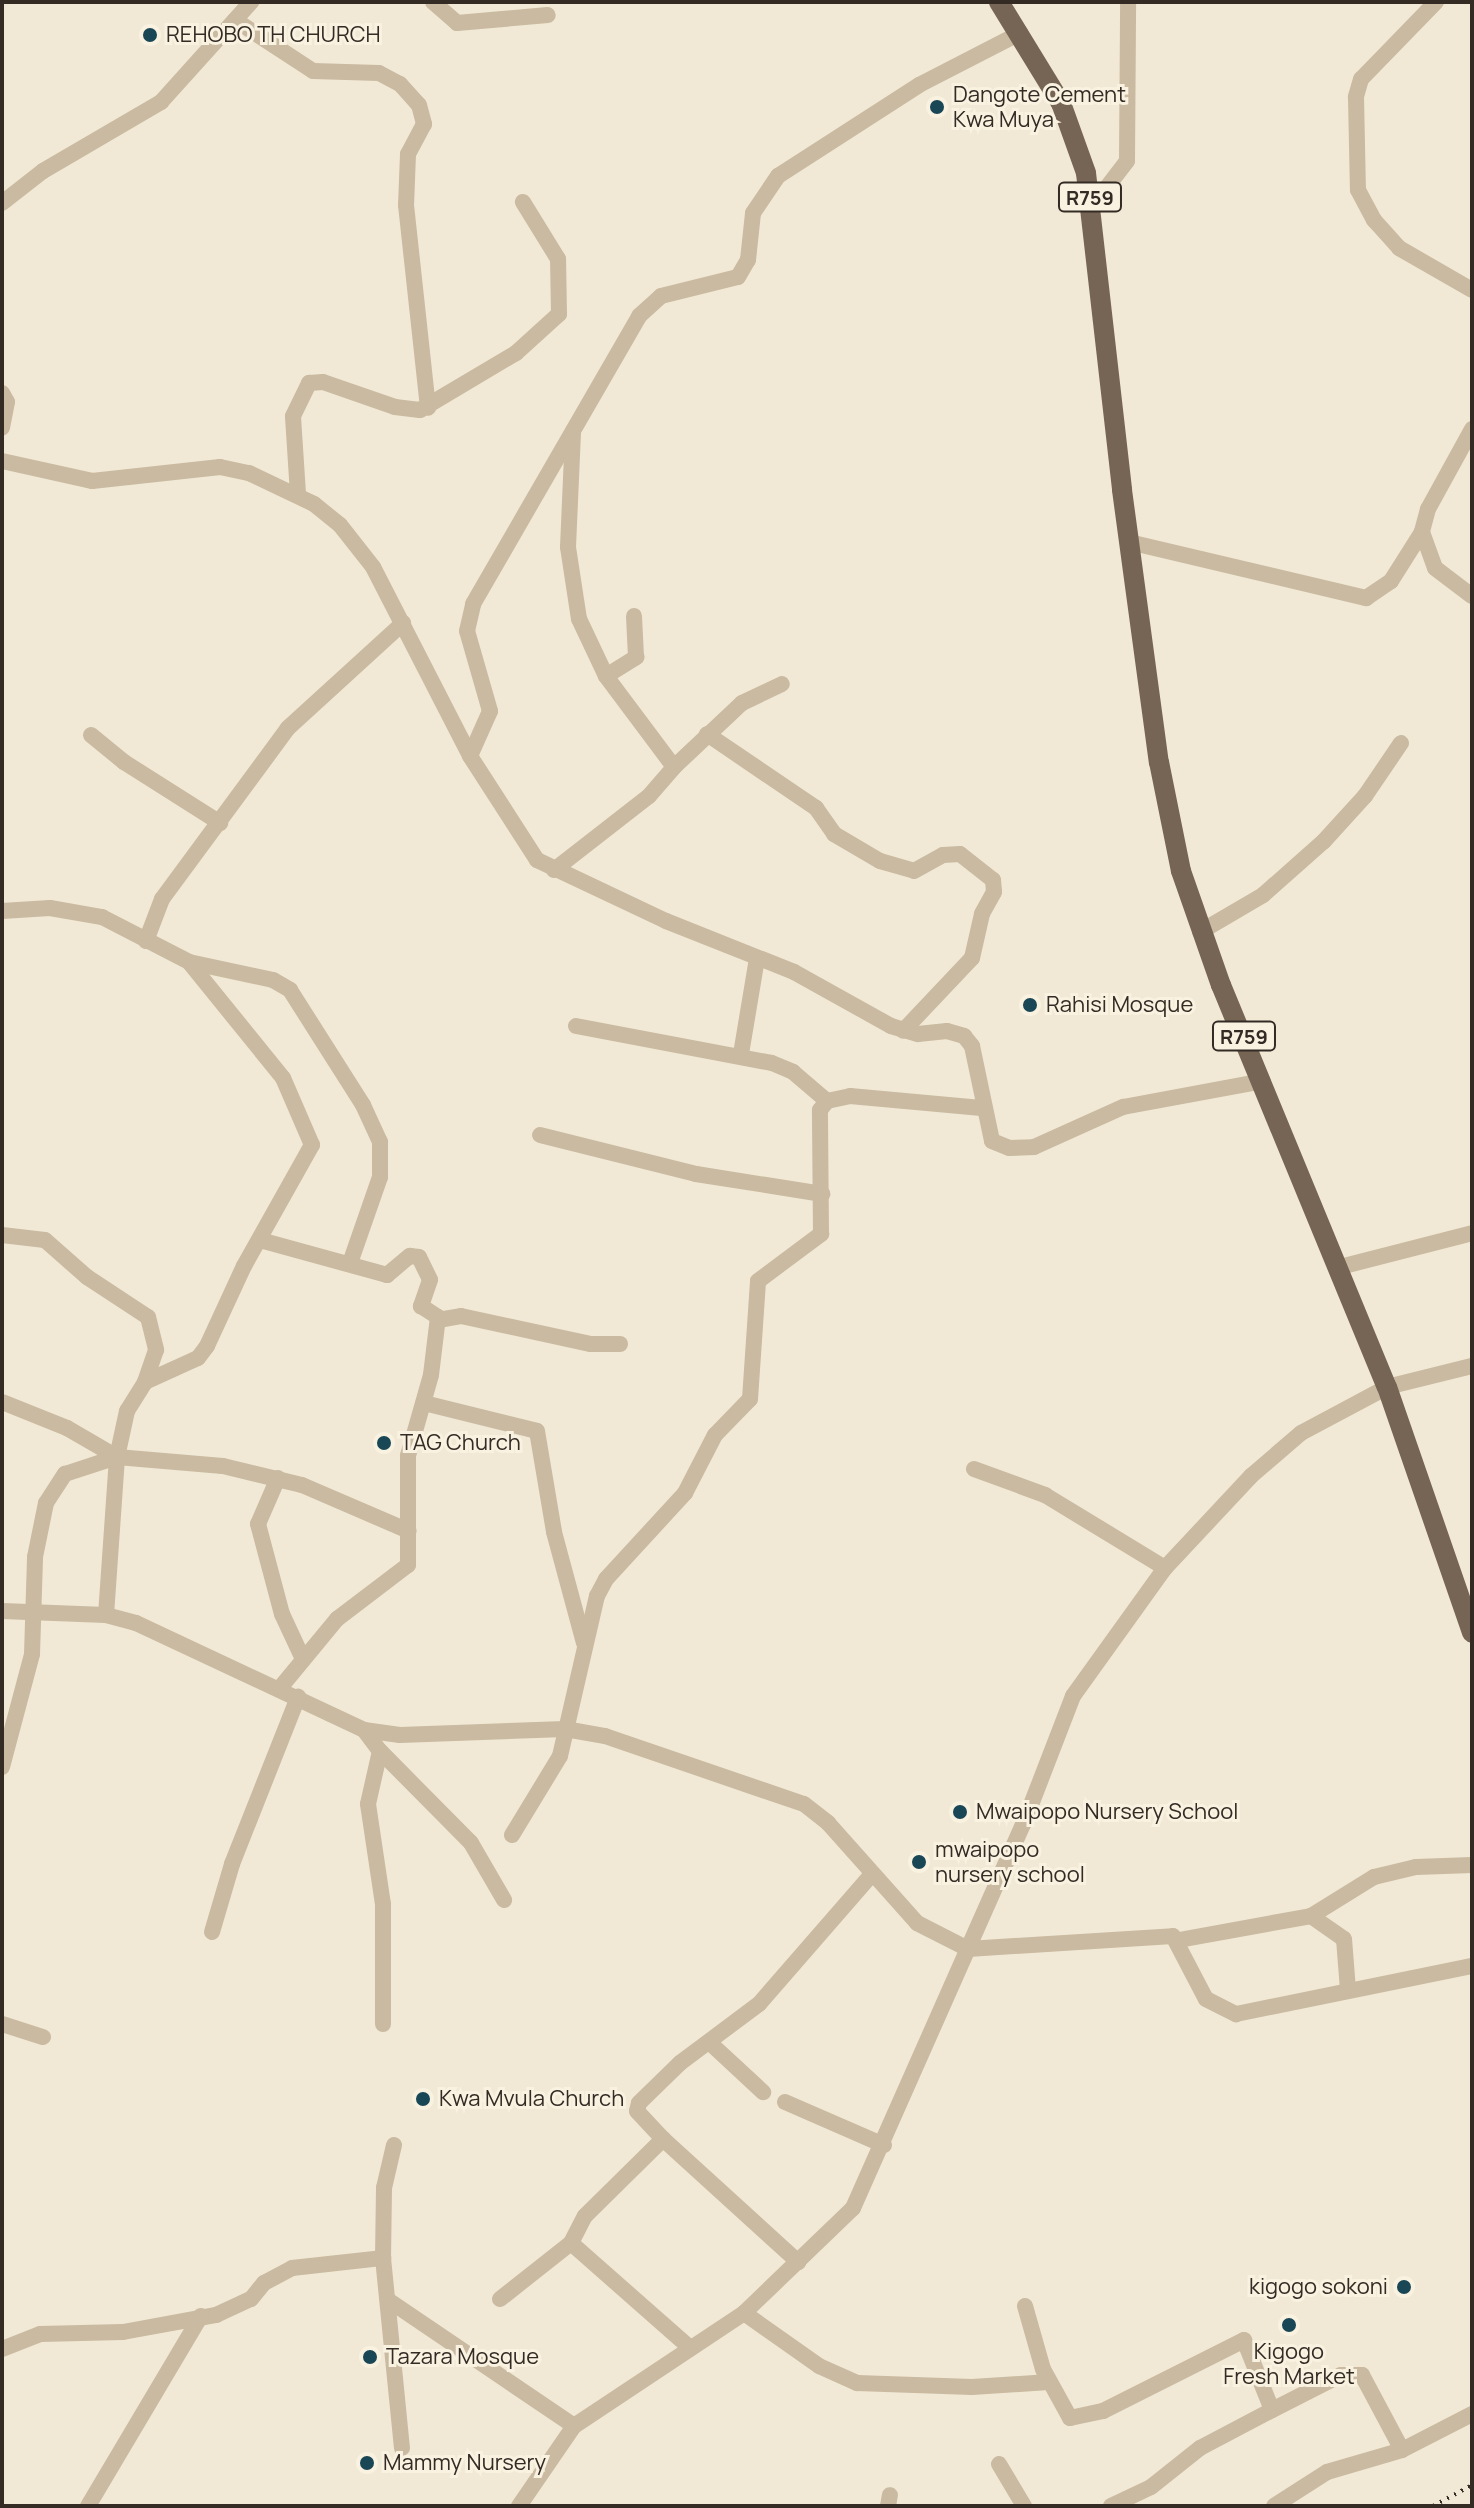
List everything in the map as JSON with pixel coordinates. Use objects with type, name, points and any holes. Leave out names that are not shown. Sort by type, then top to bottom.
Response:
[{"type":"main road","name":"R759","points":[[999,2],[1069,121],[1091,208],[1129,542],[1163,786],[1200,932],[1387,1387],[1472,1633]]},
{"type":"street","points":[[2,203],[43,171],[161,102],[251,2]]},
{"type":"street","points":[[433,2],[457,23],[548,15]]},
{"type":"street","points":[[1091,208],[1127,161],[1128,2]]},
{"type":"street","points":[[1436,2],[1361,79],[1356,97],[1358,190],[1374,220],[1399,248],[1472,290]]},
{"type":"street","points":[[235,20],[313,71],[379,73],[400,84],[419,105],[424,124],[408,154],[406,205],[428,408]]},
{"type":"street","points":[[470,756],[490,711],[469,643],[470,614],[573,426],[648,305],[674,292],[718,285],[741,273],[748,260],[753,213],[778,176],[919,85],[1020,33]]},
{"type":"street","points":[[298,494],[293,416],[309,383],[336,385],[404,409],[428,408],[516,353],[561,311],[558,259],[523,202]]},
{"type":"street","points":[[2,393],[7,402],[2,428]]},
{"type":"street","points":[[573,426],[571,579],[586,639],[606,676],[674,767]]},
{"type":"street","points":[[1129,542],[1366,598],[1391,581],[1422,532],[1472,429]]},
{"type":"street","points":[[2,461],[92,481],[220,467],[298,494],[357,543],[403,623],[470,756],[526,847],[554,870],[794,972],[903,1031],[931,1035],[947,1031],[964,1036],[972,1046],[981,1108],[992,1141],[1009,1148],[1034,1147],[1123,1107],[1263,1081]]},
{"type":"street","points":[[1422,532],[1435,568],[1472,596]]},
{"type":"street","points":[[606,676],[636,657],[634,616]]},
{"type":"street","points":[[146,941],[162,899],[288,728],[403,623]]},
{"type":"street","points":[[554,870],[649,796],[674,767],[742,703],[782,684]]},
{"type":"street","points":[[707,734],[816,808],[834,834],[880,861],[914,871],[943,855],[960,854],[993,880],[994,892],[982,914],[972,958],[903,1031]]},
{"type":"street","points":[[91,735],[124,762],[220,823]]},
{"type":"street","points":[[1200,932],[1263,895],[1324,841],[1365,796],[1401,743]]},
{"type":"street","points":[[2,911],[78,911],[124,926],[146,941],[189,962],[273,980],[290,990],[363,1105],[382,1159],[350,1263]]},
{"type":"street","points":[[741,1054],[757,958]]},
{"type":"street","points":[[145,1382],[198,1358],[260,1240],[310,1157],[310,1131],[256,1038],[189,962]]},
{"type":"street","points":[[576,1026],[741,1054],[793,1072],[827,1101]]},
{"type":"street","points":[[827,1101],[850,1096],[981,1108]]},
{"type":"street","points":[[512,1835],[560,1756],[597,1596],[606,1579],[685,1493],[715,1435],[750,1399],[758,1281],[816,1242],[823,1225],[819,1119],[827,1101]]},
{"type":"street","points":[[540,1135],[696,1174],[822,1194]]},
{"type":"street","points":[[1340,1267],[1472,1233]]},
{"type":"street","points":[[2,1235],[45,1240],[87,1277],[148,1317],[156,1350],[145,1382],[127,1411],[117,1457],[106,1615]]},
{"type":"street","points":[[260,1240],[387,1275],[410,1256],[419,1257],[430,1280],[421,1306],[436,1313],[438,1320],[424,1403],[408,1456],[410,1558],[404,1570],[337,1619],[280,1688]]},
{"type":"street","points":[[438,1320],[461,1316],[591,1344],[620,1344]]},
{"type":"street","points":[[519,2506],[574,2426],[744,2313],[853,2208],[884,2145],[1073,1696],[1165,1568],[1274,1454],[1330,1415],[1387,1387],[1472,1366]]},
{"type":"street","points":[[2,1402],[67,1428],[117,1457]]},
{"type":"street","points":[[424,1403],[537,1431],[554,1532],[570,1576],[586,1651]]},
{"type":"street","points":[[2,1767],[32,1654],[36,1615],[35,1557],[46,1503],[65,1474],[117,1457],[203,1463],[278,1478],[409,1531]]},
{"type":"street","points":[[974,1469],[1045,1495],[1165,1568]]},
{"type":"street","points":[[278,1478],[258,1524],[282,1614],[303,1659]]},
{"type":"street","points":[[2,1611],[36,1615],[106,1615],[136,1623],[364,1730],[400,1735],[565,1729],[605,1736],[804,1804],[828,1823],[871,1875],[917,1923],[968,1949],[1157,1935],[1179,1940],[1311,1916],[1374,1877],[1416,1867],[1472,1865]]},
{"type":"street","points":[[212,1932],[232,1864],[298,1697]]},
{"type":"street","points":[[364,1730],[380,1751],[471,1843],[504,1900]]},
{"type":"street","points":[[380,1751],[368,1804],[383,1904],[383,2024]]},
{"type":"street","points":[[798,2262],[663,2139],[636,2107],[781,1983],[871,1875]]},
{"type":"street","points":[[1311,1916],[1344,1939],[1348,1990]]},
{"type":"street","points":[[1179,1940],[1193,1981],[1221,2010],[1258,2010],[1472,1966]]},
{"type":"street","points":[[2,2024],[43,2037]]},
{"type":"street","points":[[709,2042],[763,2092]]},
{"type":"street","points":[[785,2102],[884,2145]]},
{"type":"street","points":[[500,2299],[571,2243],[585,2216],[663,2139]]},
{"type":"street","points":[[394,2145],[384,2188],[383,2258],[391,2302],[402,2448]]},
{"type":"street","points":[[571,2243],[689,2347]]},
{"type":"street","points":[[2,2349],[40,2334],[123,2332],[231,2310],[274,2276],[305,2263],[383,2258]]},
{"type":"street","points":[[391,2302],[574,2426]]},
{"type":"street","points":[[1025,2306],[1049,2382],[1066,2415],[1083,2417],[1244,2340],[1272,2410]]},
{"type":"street","points":[[744,2313],[819,2366],[857,2383],[906,2387],[1049,2382]]},
{"type":"street","points":[[88,2506],[201,2316]]},
{"type":"street","points":[[1111,2506],[1151,2487],[1189,2456],[1341,2375],[1362,2375],[1402,2450]]},
{"type":"street","points":[[1274,2506],[1327,2472],[1402,2450],[1472,2414]]},
{"type":"street","points":[[999,2464],[1024,2506]]},
{"type":"railway","points":[[1433,2506],[1472,2485]]},
{"type":"place","name":"REHOBO TH CHURCH","points":[[150,35]]},
{"type":"place","name":"Dangote Cement Kwa Muya","points":[[937,107]]},
{"type":"place","name":"Rahisi Mosque","points":[[1030,1005]]},
{"type":"place","name":"TAG Church","points":[[384,1443]]},
{"type":"place","name":"Mwaipopo Nursery School","points":[[960,1812]]},
{"type":"place","name":"mwaipopo nursery school","points":[[919,1862]]},
{"type":"place","name":"Kwa Mvula Church","points":[[423,2099]]},
{"type":"place","name":"kigogo sokoni","points":[[1404,2287]]},
{"type":"place","name":"Kigogo Fresh Market","points":[[1289,2325]]},
{"type":"place","name":"Tazara Mosque","points":[[370,2357]]},
{"type":"place","name":"Mammy Nursery","points":[[367,2463]]}]
